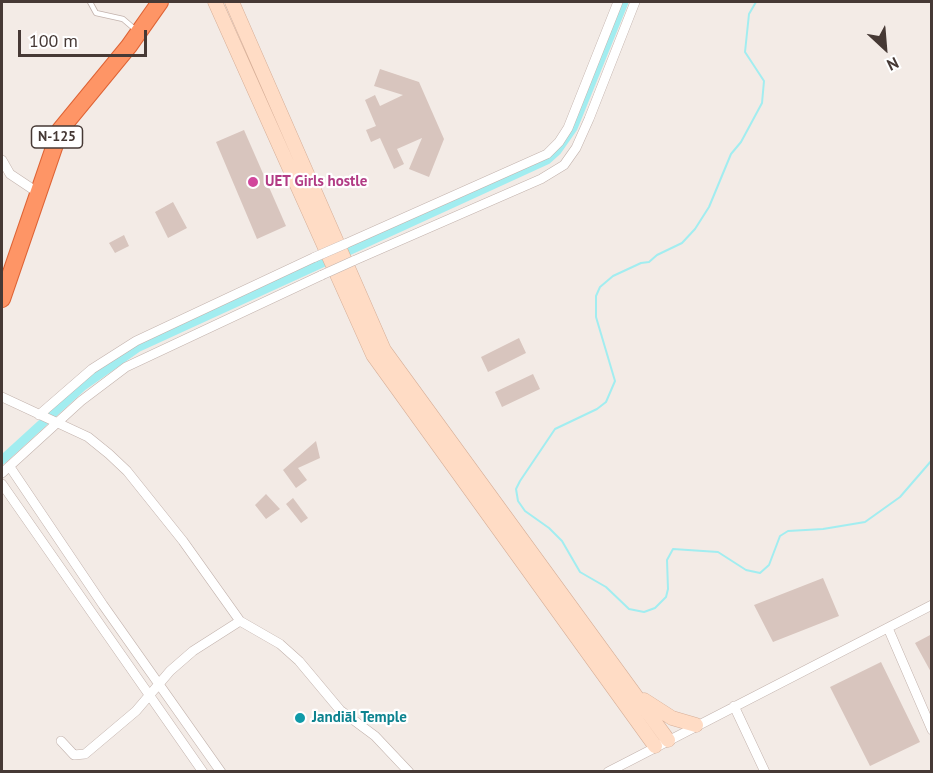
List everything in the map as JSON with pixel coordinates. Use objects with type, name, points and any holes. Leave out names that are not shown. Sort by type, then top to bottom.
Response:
[{"type":"highway","name":"N-125","points":[[2,299],[60,130],[139,32],[160,2]]},
{"type":"street","points":[[215,2],[373,355],[662,743]]},
{"type":"street","points":[[232,2],[384,350],[633,691],[662,743]]},
{"type":"street","points":[[203,771],[156,689],[103,605],[6,470],[48,418],[93,369],[136,341],[315,257],[522,167],[553,149],[568,128],[618,2]]},
{"type":"street","points":[[48,418],[126,367],[322,275],[541,179],[564,165],[576,148],[589,119],[635,2]]},
{"type":"street","points":[[2,160],[10,174],[38,192]]},
{"type":"street","points":[[2,397],[88,437],[126,471],[183,541],[240,621],[280,644],[299,661],[340,710],[375,736],[410,771]]},
{"type":"street","points":[[2,484],[156,689],[222,771]]},
{"type":"street","points":[[608,771],[932,605]]},
{"type":"street","points":[[61,741],[74,756],[85,754],[156,689],[193,651],[240,621]]},
{"type":"street","points":[[888,628],[932,730]]},
{"type":"street","points":[[633,691],[672,718],[696,725]]},
{"type":"street","points":[[734,706],[765,771]]},
{"type":"lane","points":[[90,2],[96,13],[123,19],[139,32]]},
{"type":"building","points":[[380,69],[419,82],[444,139],[429,177],[409,169],[422,138],[397,149],[404,164],[394,169],[380,138],[371,142],[366,130],[376,126],[365,100],[375,95],[380,106],[403,95],[374,86]]},
{"type":"building","points":[[244,130],[286,226],[257,239],[216,142]]},
{"type":"building","points":[[173,202],[187,228],[168,238],[155,212]]},
{"type":"building","points":[[124,235],[129,246],[115,253],[109,243]]},
{"type":"building","points":[[519,338],[526,353],[488,372],[481,357]]},
{"type":"building","points":[[533,374],[540,389],[502,407],[495,392]]},
{"type":"building","points":[[316,441],[320,458],[298,468],[307,480],[296,488],[283,470]]},
{"type":"building","points":[[266,494],[280,509],[266,519],[255,505]]},
{"type":"building","points":[[293,498],[308,518],[301,523],[286,504]]},
{"type":"building","points":[[823,578],[839,616],[773,642],[754,605]]},
{"type":"building","points":[[932,634],[932,674],[915,643]]},
{"type":"building","points":[[881,662],[920,742],[870,766],[830,687]]},
{"type":"waterway","points":[[2,460],[83,386],[137,348],[547,160],[557,151],[573,128],[624,2]]},
{"type":"waterway","points":[[756,2],[749,14],[745,52],[764,81],[762,103],[741,142],[731,154],[709,207],[695,229],[682,243],[657,255],[649,262],[641,263],[613,276],[600,287],[596,296],[596,317],[615,381],[606,402],[597,409],[555,429],[520,481],[516,489],[518,501],[525,511],[549,528],[562,541],[580,572],[606,587],[629,609],[644,612],[655,608],[666,597],[667,560],[673,549],[718,552],[746,570],[760,573],[769,565],[780,536],[788,531],[823,529],[865,522],[900,497],[932,460]]},
{"type":"place","name":"UET Girls hostle","points":[[253,182]]},
{"type":"place","name":"Jandiāl Temple","points":[[300,718]]}]
